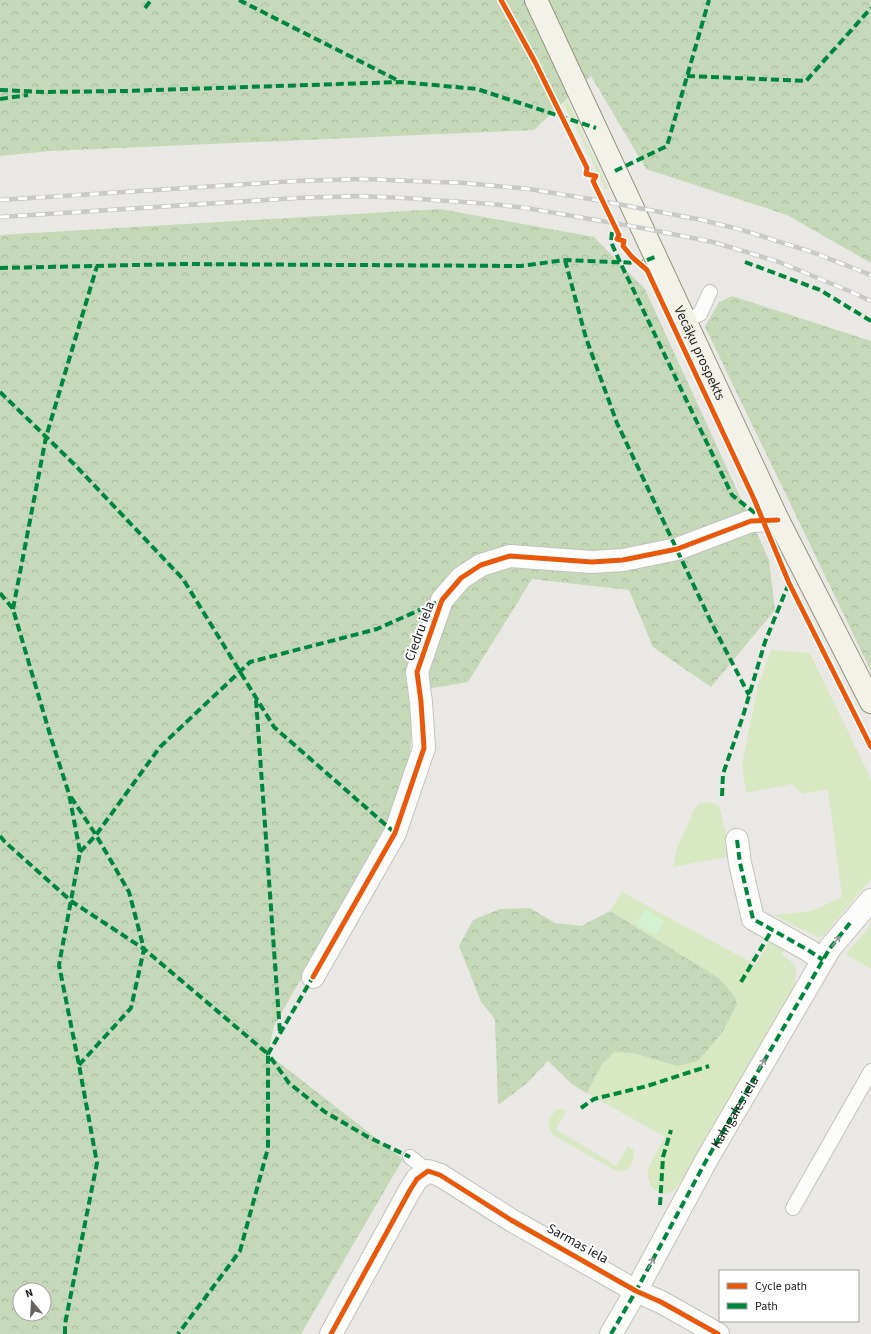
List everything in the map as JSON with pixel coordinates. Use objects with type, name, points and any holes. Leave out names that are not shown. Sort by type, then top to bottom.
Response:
[{"type":"main road","name":"Vecāķu prospekts","points":[[536,0],[778,520],[871,702]]},
{"type":"street","name":"Ciedru iela","points":[[313,977],[399,824],[424,748],[421,702],[417,672],[442,600],[460,578],[481,565],[510,556],[592,562],[623,560],[677,549],[751,521],[778,520]]},
{"type":"street","points":[[737,840],[740,864],[753,920],[791,940],[823,960]]},
{"type":"street","name":"Kalngales iela","points":[[611,1334],[636,1291],[707,1159],[830,948],[871,900]]},
{"type":"street","points":[[331,1334],[410,1190],[417,1179],[428,1172]]},
{"type":"street","name":"Sarmas iela","points":[[428,1172],[440,1175],[511,1220],[636,1291],[661,1302],[718,1334]]},
{"type":"lane","points":[[685,321],[700,314],[710,292]]},
{"type":"lane","points":[[793,1208],[871,1071]]},
{"type":"lane","points":[[410,1157],[428,1172]]},
{"type":"green space","points":[[0,0],[871,0],[871,263],[787,215],[646,169],[591,76],[534,130],[51,151],[0,156]]},
{"type":"green space","points":[[554,72],[608,188],[605,189],[548,73]]},
{"type":"green space","points":[[440,209],[594,237],[645,289],[769,560],[775,610],[711,687],[653,647],[629,590],[532,579],[468,682],[415,691],[409,765],[389,826],[274,1026],[268,1054],[403,1159],[301,1334],[0,1334],[0,235]]},
{"type":"green space","points":[[732,296],[871,341],[871,671],[705,327],[719,302]]},
{"type":"green space","points":[[771,650],[810,653],[871,779],[871,879],[825,934],[819,938],[773,915],[812,911],[842,897],[828,789],[803,794],[792,784],[746,793],[742,764],[758,686]]},
{"type":"green space","points":[[710,802],[719,806],[732,856],[673,867],[677,848],[694,810],[700,803]]},
{"type":"green space","points":[[622,892],[756,965],[771,938],[785,947],[782,955],[791,961],[796,970],[795,985],[748,1075],[683,1179],[674,1190],[668,1194],[655,1190],[651,1186],[648,1176],[651,1163],[665,1137],[587,1093],[602,1064],[615,1052],[633,1053],[677,1066],[719,978],[610,911]]},
{"type":"green space","points":[[530,908],[555,923],[581,926],[610,911],[719,978],[735,997],[737,1004],[722,1033],[698,1061],[677,1066],[633,1053],[615,1052],[602,1064],[587,1093],[573,1085],[548,1061],[526,1084],[498,1105],[495,1019],[481,1002],[459,946],[473,920],[500,909]]},
{"type":"green space","points":[[645,909],[664,921],[656,936],[636,924]]},
{"type":"green space","points":[[871,925],[871,969],[846,954]]},
{"type":"green space","points":[[558,1109],[567,1110],[556,1129],[616,1166],[628,1146],[634,1151],[634,1158],[630,1167],[621,1171],[613,1169],[553,1135],[548,1124],[552,1115]]},
{"type":"railway","points":[[0,200],[296,181],[362,179],[464,183],[529,189],[702,220],[742,230],[812,252],[871,275]]},
{"type":"railway","points":[[0,217],[297,198],[359,196],[492,204],[526,208],[713,242],[779,262],[871,301]]},
{"type":"marked path","points":[[145,8],[151,0]]},
{"type":"marked path","points":[[239,0],[399,81]]},
{"type":"marked path","points":[[615,171],[667,146],[709,0]]},
{"type":"marked path","points":[[687,76],[806,81],[871,8]]},
{"type":"marked path","points":[[0,90],[44,92],[125,91],[401,82],[477,89],[596,128]]},
{"type":"marked path","points":[[0,99],[28,95]]},
{"type":"marked path","points":[[612,232],[611,242],[620,262],[732,495],[760,517]]},
{"type":"marked path","points":[[0,268],[182,264],[521,266],[565,260],[639,263],[655,257]]},
{"type":"marked path","points":[[565,260],[586,338],[617,423],[712,624],[749,695]]},
{"type":"marked path","points":[[745,262],[820,290],[871,321]]},
{"type":"marked path","points":[[13,609],[46,437],[97,266]]},
{"type":"marked path","points":[[0,392],[74,464],[183,579],[274,727],[395,833]]},
{"type":"marked path","points":[[722,796],[723,774],[743,716],[765,642],[789,583]]},
{"type":"marked path","points":[[0,593],[13,609],[69,794],[80,852],[59,965],[97,1163],[65,1324],[65,1334]]},
{"type":"marked path","points":[[80,852],[96,835],[160,747],[250,662],[377,629],[442,600]]},
{"type":"marked path","points":[[256,700],[280,1033]]},
{"type":"marked path","points":[[71,797],[96,835],[129,892],[144,949],[131,1008],[79,1065]]},
{"type":"marked path","points":[[0,836],[71,901],[144,949],[268,1054],[268,1148],[240,1251],[178,1334]]},
{"type":"marked path","points":[[737,840],[740,863],[753,919],[823,960]]},
{"type":"marked path","points":[[611,1334],[636,1291],[707,1159],[830,948],[850,923]]},
{"type":"marked path","points":[[741,982],[772,930]]},
{"type":"marked path","points":[[314,975],[268,1054],[289,1083],[325,1112],[368,1137],[410,1157]]},
{"type":"marked path","points":[[581,1108],[594,1099],[647,1086],[709,1066]]},
{"type":"marked path","points":[[660,1205],[663,1157],[671,1130]]},
{"type":"cycle path","points":[[501,0],[535,62],[587,168],[586,174],[596,176],[593,181],[619,235],[617,239],[624,241],[623,246],[632,257],[647,270],[754,499],[789,583],[871,747]]},
{"type":"cycle path","points":[[313,977],[395,833],[424,748],[421,702],[417,672],[442,600],[461,578],[481,565],[510,556],[592,562],[623,560],[677,549],[751,521],[778,520]]},
{"type":"cycle path","points":[[331,1334],[410,1190],[417,1179],[428,1171],[440,1175],[511,1220],[636,1291],[661,1302],[718,1334]]}]
